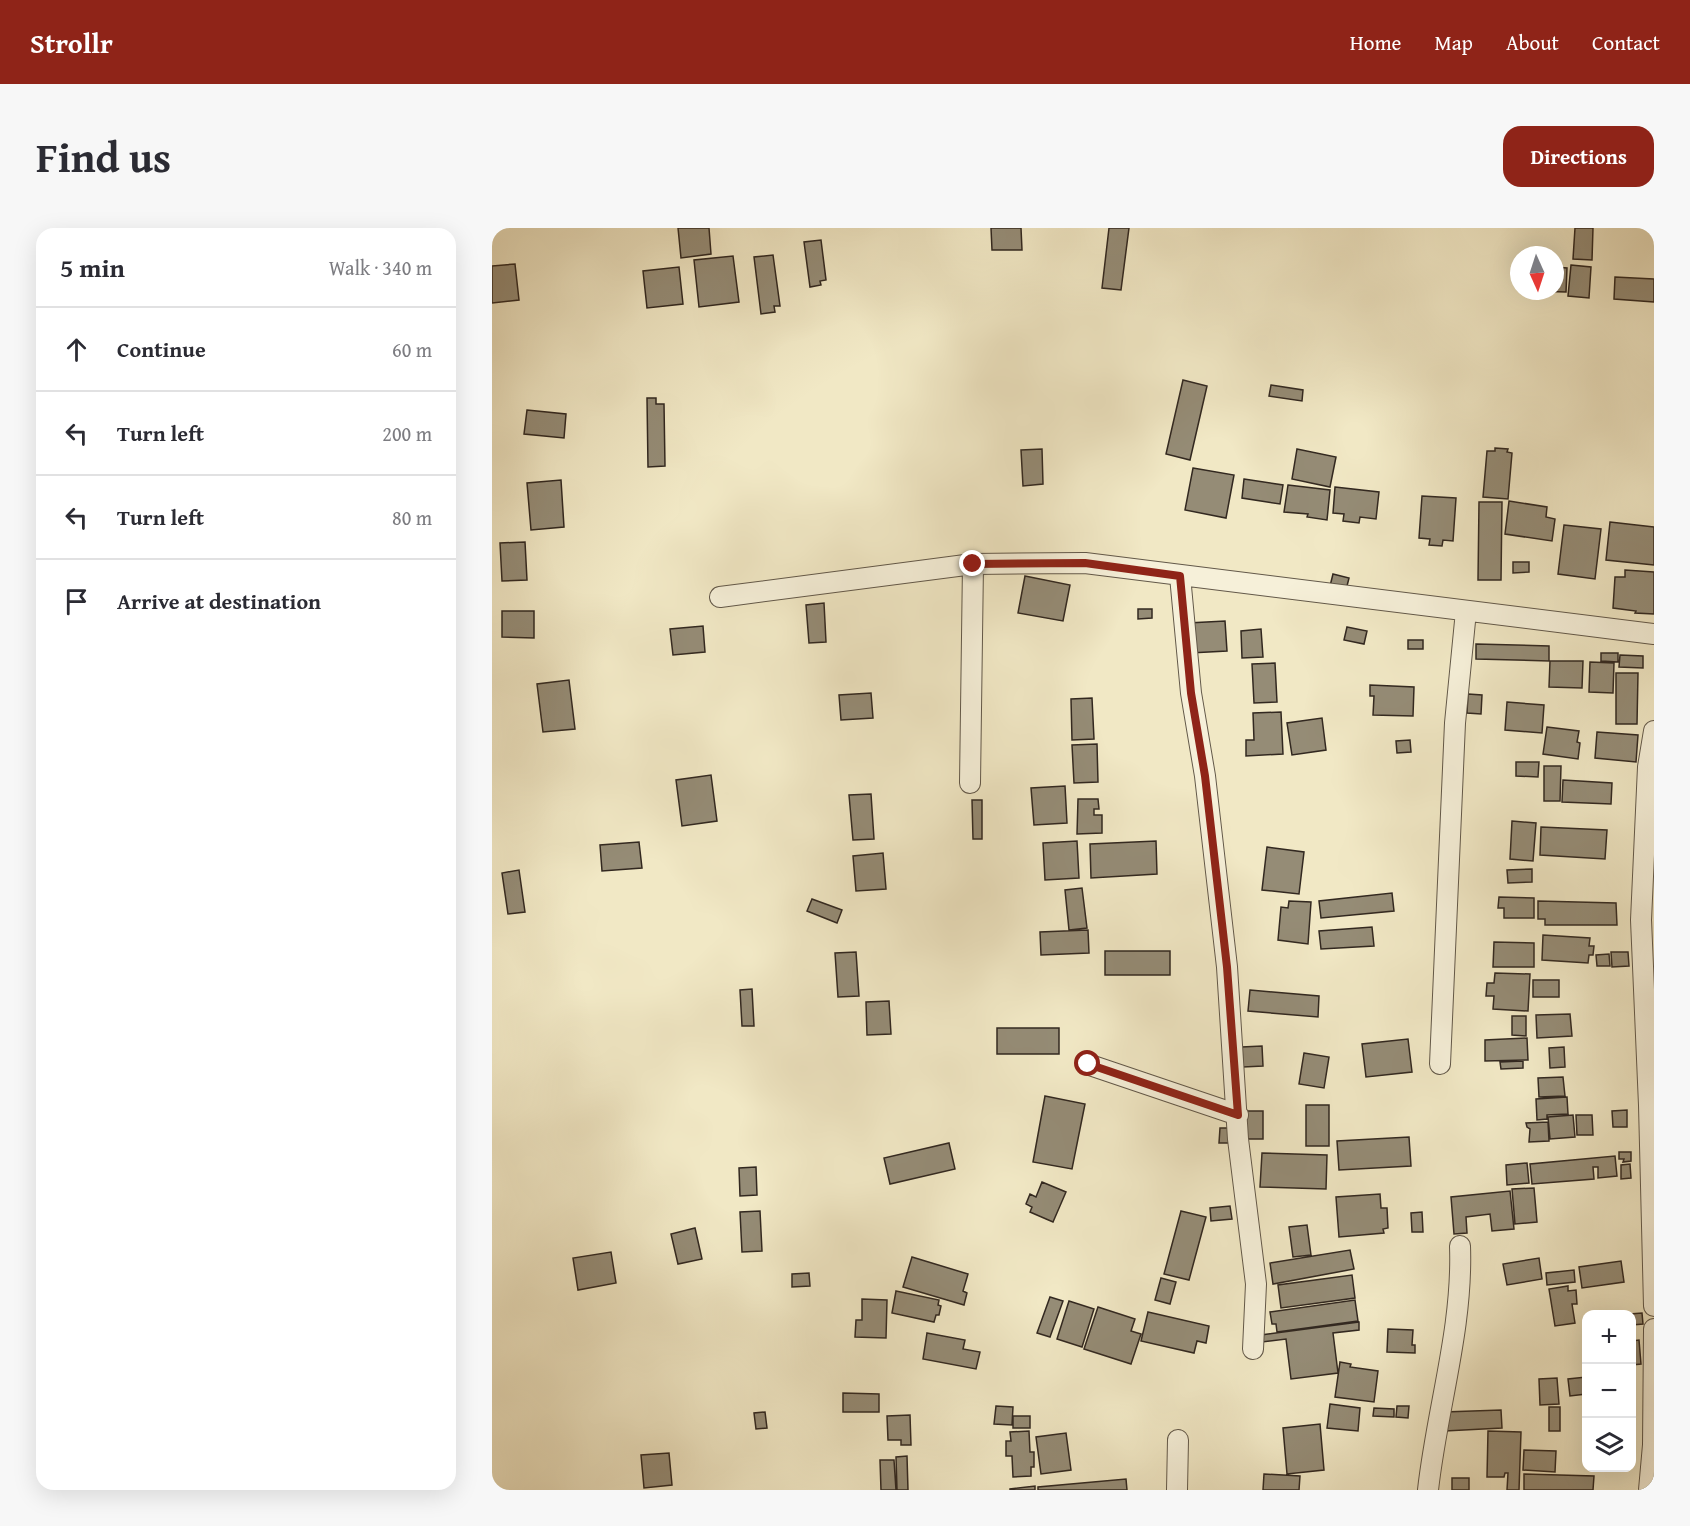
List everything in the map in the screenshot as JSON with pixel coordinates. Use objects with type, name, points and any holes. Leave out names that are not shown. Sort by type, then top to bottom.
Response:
[{"type":"street","points":[[720,597],[973,564],[1085,563],[1654,634]]},
{"type":"street","points":[[970,783],[973,564]]},
{"type":"street","points":[[1180,576],[1191,693],[1205,776],[1226,956],[1238,1139],[1256,1284],[1253,1349]]},
{"type":"street","points":[[1440,1064],[1455,723],[1466,611]]},
{"type":"street","points":[[1654,731],[1648,767],[1641,920],[1654,1306]]},
{"type":"street","points":[[1088,1064],[1238,1115]]},
{"type":"street","points":[[1428,1490],[1432,1448],[1455,1334],[1460,1293],[1460,1246]]},
{"type":"street","points":[[1649,1490],[1653,1445],[1654,1329]]},
{"type":"street","points":[[1177,1490],[1178,1440]]},
{"type":"building","points":[[678,228],[709,228],[711,254],[681,258]]},
{"type":"building","points":[[991,228],[1021,228],[1022,250],[992,250]]},
{"type":"building","points":[[1109,228],[1129,228],[1121,290],[1102,288]]},
{"type":"building","points":[[1575,228],[1593,228],[1592,260],[1573,259]]},
{"type":"building","points":[[821,240],[826,280],[820,281],[821,285],[810,287],[804,242]]},
{"type":"building","points":[[773,255],[780,306],[774,306],[775,312],[761,314],[754,257]]},
{"type":"building","points":[[733,256],[739,302],[699,307],[694,260]]},
{"type":"building","points":[[515,264],[519,300],[492,303],[492,266]]},
{"type":"building","points":[[1571,265],[1591,267],[1589,298],[1568,296]]},
{"type":"building","points":[[679,267],[683,304],[647,308],[643,271]]},
{"type":"building","points":[[1564,268],[1567,268],[1566,292],[1564,292]]},
{"type":"building","points":[[1615,277],[1654,279],[1654,302],[1614,299]]},
{"type":"building","points":[[1183,380],[1207,386],[1190,460],[1166,454]]},
{"type":"building","points":[[1271,385],[1303,390],[1302,401],[1269,396]]},
{"type":"building","points":[[647,398],[656,398],[656,404],[664,404],[665,466],[648,467]]},
{"type":"building","points":[[527,410],[566,414],[564,438],[524,434]]},
{"type":"building","points":[[1495,448],[1508,449],[1507,452],[1512,453],[1508,499],[1483,497],[1487,451],[1495,451]]},
{"type":"building","points":[[1042,449],[1043,484],[1023,486],[1021,450]]},
{"type":"building","points":[[1297,449],[1336,457],[1330,487],[1292,479]]},
{"type":"building","points":[[1193,468],[1234,475],[1226,518],[1185,510]]},
{"type":"building","points":[[1244,479],[1283,485],[1280,504],[1242,498]]},
{"type":"building","points":[[561,480],[564,527],[531,530],[527,483]]},
{"type":"building","points":[[1288,485],[1330,490],[1327,520],[1307,517],[1308,514],[1284,512]]},
{"type":"building","points":[[1335,487],[1379,492],[1376,519],[1360,517],[1359,523],[1343,521],[1344,514],[1333,513]]},
{"type":"building","points":[[1422,496],[1456,498],[1453,541],[1443,540],[1442,546],[1429,545],[1430,539],[1419,538]]},
{"type":"building","points":[[1509,501],[1547,507],[1546,517],[1555,519],[1552,541],[1505,534]]},
{"type":"building","points":[[1479,502],[1502,502],[1501,580],[1478,580]]},
{"type":"building","points":[[1610,522],[1654,527],[1654,565],[1606,560]]},
{"type":"building","points":[[1564,525],[1601,529],[1595,579],[1558,574]]},
{"type":"building","points":[[525,542],[527,580],[502,581],[500,543]]},
{"type":"building","points":[[1513,562],[1529,562],[1529,572],[1513,573]]},
{"type":"building","points":[[1625,570],[1654,572],[1654,614],[1613,608],[1615,577],[1625,577]]},
{"type":"building","points":[[1333,574],[1349,578],[1346,590],[1330,586]]},
{"type":"building","points":[[1025,576],[1070,585],[1063,621],[1018,613]]},
{"type":"building","points":[[824,603],[826,642],[809,643],[806,605]]},
{"type":"building","points":[[1138,609],[1152,609],[1152,618],[1138,619]]},
{"type":"building","points":[[502,611],[534,611],[534,638],[502,637]]},
{"type":"building","points":[[1225,621],[1227,651],[1190,653],[1188,623]]},
{"type":"building","points":[[703,626],[705,652],[673,655],[670,629]]},
{"type":"building","points":[[1347,627],[1367,631],[1364,644],[1344,640]]},
{"type":"building","points":[[1261,629],[1263,657],[1242,658],[1241,631]]},
{"type":"building","points":[[1408,640],[1423,640],[1423,649],[1408,649]]},
{"type":"building","points":[[1476,644],[1549,646],[1549,661],[1476,659]]},
{"type":"building","points":[[1601,653],[1618,653],[1618,662],[1601,661]]},
{"type":"building","points":[[1620,655],[1643,656],[1643,668],[1619,667]]},
{"type":"building","points":[[1550,661],[1583,661],[1582,688],[1549,687]]},
{"type":"building","points":[[1590,662],[1614,663],[1613,693],[1589,692]]},
{"type":"building","points":[[1275,663],[1277,702],[1254,703],[1252,664]]},
{"type":"building","points":[[1616,673],[1638,673],[1637,724],[1616,724]]},
{"type":"building","points":[[569,680],[575,729],[543,732],[537,684]]},
{"type":"building","points":[[1370,685],[1414,687],[1413,716],[1373,715],[1374,696],[1370,696]]},
{"type":"building","points":[[871,693],[873,718],[841,720],[839,695]]},
{"type":"building","points":[[1468,694],[1482,695],[1481,714],[1467,713]]},
{"type":"building","points":[[1092,698],[1094,739],[1072,740],[1071,699]]},
{"type":"building","points":[[1507,702],[1544,705],[1542,733],[1505,730]]},
{"type":"building","points":[[1281,712],[1283,754],[1246,756],[1246,740],[1254,740],[1253,713]]},
{"type":"building","points":[[1322,718],[1326,750],[1292,755],[1287,723]]},
{"type":"building","points":[[1547,727],[1579,731],[1578,759],[1543,754]]},
{"type":"building","points":[[1597,732],[1638,735],[1636,762],[1595,758]]},
{"type":"building","points":[[1410,740],[1411,752],[1397,753],[1396,741]]},
{"type":"building","points":[[1097,744],[1098,782],[1074,783],[1072,745]]},
{"type":"building","points":[[1516,762],[1539,762],[1538,777],[1516,776]]},
{"type":"building","points":[[1544,766],[1561,766],[1560,801],[1544,801]]},
{"type":"building","points":[[711,775],[717,821],[682,826],[676,780]]},
{"type":"building","points":[[1563,780],[1612,783],[1611,804],[1562,802]]},
{"type":"building","points":[[1065,786],[1067,823],[1034,825],[1031,788]]},
{"type":"building","points":[[871,794],[874,839],[853,840],[849,795]]},
{"type":"building","points":[[1078,799],[1098,799],[1099,809],[1094,809],[1094,815],[1102,815],[1102,833],[1077,834]]},
{"type":"building","points":[[972,800],[982,800],[982,839],[973,839]]},
{"type":"building","points":[[1512,821],[1536,823],[1533,861],[1510,859]]},
{"type":"building","points":[[1541,827],[1607,830],[1605,859],[1540,855]]},
{"type":"building","points":[[1077,841],[1079,878],[1045,880],[1043,843]]},
{"type":"building","points":[[1156,841],[1157,874],[1091,878],[1090,844]]},
{"type":"building","points":[[639,842],[642,868],[602,871],[600,845]]},
{"type":"building","points":[[1267,847],[1304,852],[1299,894],[1262,890]]},
{"type":"building","points":[[883,853],[886,889],[856,891],[853,856]]},
{"type":"building","points":[[1532,869],[1532,882],[1508,883],[1507,870]]},
{"type":"building","points":[[519,870],[525,912],[508,914],[502,873]]},
{"type":"building","points":[[1082,888],[1087,928],[1069,930],[1065,890]]},
{"type":"building","points":[[1392,893],[1394,911],[1321,918],[1319,901]]},
{"type":"building","points":[[1499,897],[1534,898],[1534,918],[1504,918],[1504,908],[1498,908]]},
{"type":"building","points":[[812,899],[842,910],[837,923],[807,911]]},
{"type":"building","points":[[1289,901],[1311,902],[1308,944],[1278,940],[1281,907],[1288,908]]},
{"type":"building","points":[[1538,901],[1616,903],[1617,925],[1545,925],[1545,919],[1538,919]]},
{"type":"building","points":[[1372,927],[1374,946],[1321,949],[1319,931]]},
{"type":"building","points":[[1088,930],[1089,953],[1041,955],[1040,932]]},
{"type":"building","points":[[1543,935],[1590,938],[1589,946],[1594,946],[1593,955],[1589,955],[1588,963],[1542,960]]},
{"type":"building","points":[[1494,942],[1534,943],[1534,967],[1493,967]]},
{"type":"building","points":[[1105,951],[1170,951],[1170,975],[1105,975]]},
{"type":"building","points":[[856,952],[859,996],[838,997],[835,953]]},
{"type":"building","points":[[1611,952],[1628,952],[1629,966],[1612,967]]},
{"type":"building","points":[[1609,954],[1610,966],[1597,966],[1596,955]]},
{"type":"building","points":[[1495,973],[1530,974],[1528,1011],[1493,1009],[1494,996],[1486,996],[1487,983],[1494,983]]},
{"type":"building","points":[[1533,980],[1559,980],[1559,997],[1533,997]]},
{"type":"building","points":[[752,989],[754,1026],[742,1026],[740,990]]},
{"type":"building","points":[[1250,990],[1319,996],[1318,1017],[1248,1011]]},
{"type":"building","points":[[889,1001],[891,1034],[867,1035],[866,1002]]},
{"type":"building","points":[[1570,1014],[1572,1036],[1537,1038],[1536,1015]]},
{"type":"building","points":[[1512,1016],[1526,1016],[1526,1036],[1512,1035]]},
{"type":"building","points":[[997,1028],[1059,1028],[1059,1054],[997,1054]]},
{"type":"building","points":[[1527,1038],[1528,1060],[1485,1061],[1485,1040]]},
{"type":"building","points":[[1408,1039],[1412,1072],[1366,1077],[1362,1044]]},
{"type":"building","points":[[1262,1046],[1263,1066],[1243,1067],[1242,1047]]},
{"type":"building","points":[[1564,1047],[1565,1067],[1550,1068],[1549,1048]]},
{"type":"building","points":[[1304,1053],[1329,1057],[1324,1088],[1299,1084]]},
{"type":"building","points":[[1523,1061],[1523,1068],[1501,1069],[1500,1062]]},
{"type":"building","points":[[1563,1077],[1565,1096],[1539,1097],[1538,1078]]},
{"type":"building","points":[[1045,1096],[1085,1104],[1072,1169],[1033,1162]]},
{"type":"building","points":[[1567,1097],[1568,1114],[1547,1115],[1547,1119],[1537,1120],[1536,1099]]},
{"type":"building","points":[[1306,1105],[1329,1105],[1329,1146],[1306,1146]]},
{"type":"building","points":[[1627,1110],[1627,1127],[1613,1127],[1612,1111]]},
{"type":"building","points":[[1244,1111],[1263,1111],[1263,1139],[1245,1139]]},
{"type":"building","points":[[1573,1115],[1575,1137],[1550,1139],[1548,1117]]},
{"type":"building","points":[[1576,1115],[1592,1115],[1593,1135],[1577,1135]]},
{"type":"building","points":[[1548,1122],[1549,1141],[1529,1142],[1530,1129],[1526,1123]]},
{"type":"building","points":[[1220,1128],[1232,1128],[1232,1143],[1219,1143]]},
{"type":"building","points":[[1409,1137],[1411,1166],[1339,1170],[1337,1141]]},
{"type":"building","points":[[949,1143],[955,1169],[890,1184],[884,1158]]},
{"type":"building","points":[[1619,1152],[1631,1152],[1631,1161],[1623,1162],[1624,1159],[1619,1159]]},
{"type":"building","points":[[1262,1153],[1327,1155],[1326,1189],[1260,1187]]},
{"type":"building","points":[[1615,1156],[1617,1176],[1598,1178],[1598,1167],[1593,1167],[1594,1179],[1532,1184],[1530,1164]]},
{"type":"building","points":[[1527,1163],[1529,1183],[1507,1185],[1506,1165]]},
{"type":"building","points":[[1630,1164],[1631,1178],[1621,1179],[1621,1165]]},
{"type":"building","points":[[756,1167],[757,1195],[740,1196],[739,1168]]},
{"type":"building","points":[[1042,1182],[1066,1192],[1053,1222],[1030,1212],[1032,1207],[1026,1204],[1030,1194],[1036,1197]]},
{"type":"building","points":[[1534,1188],[1537,1222],[1515,1224],[1512,1189]]},
{"type":"building","points":[[1510,1191],[1514,1229],[1492,1231],[1490,1214],[1466,1217],[1467,1233],[1454,1234],[1451,1197]]},
{"type":"building","points":[[1380,1194],[1381,1208],[1387,1208],[1388,1228],[1383,1229],[1384,1233],[1339,1237],[1336,1197]]},
{"type":"building","points":[[1230,1206],[1232,1219],[1211,1221],[1210,1208]]},
{"type":"building","points":[[760,1211],[762,1251],[742,1252],[740,1212]]},
{"type":"building","points":[[1181,1211],[1206,1217],[1189,1280],[1164,1274]]},
{"type":"building","points":[[1422,1212],[1423,1232],[1412,1232],[1411,1213]]},
{"type":"building","points":[[1307,1225],[1311,1255],[1293,1257],[1289,1227]]},
{"type":"building","points":[[695,1228],[702,1259],[678,1264],[671,1234]]},
{"type":"building","points":[[1350,1250],[1354,1269],[1273,1284],[1270,1263]]},
{"type":"building","points":[[611,1252],[616,1283],[578,1290],[573,1258]]},
{"type":"building","points":[[912,1257],[968,1274],[963,1291],[967,1293],[964,1305],[903,1287]]},
{"type":"building","points":[[1539,1258],[1542,1279],[1507,1285],[1503,1264]]},
{"type":"building","points":[[1621,1261],[1624,1282],[1582,1288],[1579,1267]]},
{"type":"building","points":[[1574,1270],[1575,1282],[1547,1285],[1546,1273]]},
{"type":"building","points":[[809,1273],[810,1286],[792,1287],[792,1274]]},
{"type":"building","points":[[1352,1275],[1355,1298],[1281,1308],[1278,1285]]},
{"type":"building","points":[[1161,1278],[1176,1282],[1170,1304],[1155,1300]]},
{"type":"building","points":[[1568,1286],[1568,1291],[1576,1290],[1577,1304],[1572,1304],[1575,1323],[1555,1326],[1549,1289]]},
{"type":"building","points":[[896,1291],[939,1300],[938,1305],[941,1306],[939,1315],[936,1315],[934,1322],[892,1313]]},
{"type":"building","points":[[1050,1297],[1063,1301],[1050,1337],[1037,1333]]},
{"type":"building","points":[[862,1299],[887,1300],[886,1338],[855,1337],[856,1320],[862,1320]]},
{"type":"building","points":[[1355,1300],[1358,1321],[1277,1332],[1276,1324],[1272,1324],[1270,1312]]},
{"type":"building","points":[[1069,1301],[1094,1309],[1082,1347],[1057,1339]]},
{"type":"building","points":[[1098,1307],[1135,1319],[1131,1331],[1141,1334],[1131,1364],[1084,1349]]},
{"type":"building","points":[[1148,1312],[1209,1326],[1206,1343],[1197,1341],[1194,1353],[1141,1341]]},
{"type":"building","points":[[1642,1313],[1643,1324],[1636,1325],[1636,1314]]},
{"type":"building","points":[[1359,1322],[1359,1330],[1333,1333],[1338,1373],[1291,1379],[1286,1339],[1262,1342],[1261,1335]]},
{"type":"building","points":[[1388,1329],[1413,1330],[1412,1345],[1415,1345],[1415,1353],[1387,1352]]},
{"type":"building","points":[[927,1333],[965,1340],[963,1349],[980,1352],[976,1369],[923,1359]]},
{"type":"building","points":[[1636,1340],[1639,1340],[1641,1364],[1636,1365],[1636,1364]]},
{"type":"building","points":[[1340,1362],[1351,1364],[1350,1367],[1378,1371],[1374,1402],[1335,1397]]},
{"type":"building","points":[[1582,1377],[1582,1394],[1570,1396],[1568,1379]]},
{"type":"building","points":[[1557,1378],[1559,1404],[1540,1405],[1539,1379]]},
{"type":"building","points":[[843,1393],[879,1394],[879,1412],[843,1412]]},
{"type":"building","points":[[1330,1404],[1360,1408],[1358,1431],[1327,1428]]},
{"type":"building","points":[[996,1406],[1013,1407],[1012,1425],[994,1424]]},
{"type":"building","points":[[1397,1406],[1409,1406],[1408,1418],[1396,1417]]},
{"type":"building","points":[[1549,1407],[1560,1407],[1560,1431],[1549,1431]]},
{"type":"building","points":[[1374,1408],[1394,1409],[1394,1417],[1373,1416]]},
{"type":"building","points":[[1501,1410],[1502,1428],[1445,1431],[1444,1412]]},
{"type":"building","points":[[765,1412],[767,1428],[756,1429],[754,1413]]},
{"type":"building","points":[[910,1415],[911,1445],[901,1445],[901,1440],[888,1440],[887,1416]]},
{"type":"building","points":[[1013,1416],[1030,1416],[1030,1428],[1013,1428]]},
{"type":"building","points":[[1320,1424],[1324,1470],[1287,1474],[1283,1428]]},
{"type":"building","points":[[1029,1431],[1030,1452],[1034,1452],[1034,1467],[1031,1467],[1031,1476],[1013,1477],[1012,1456],[1006,1456],[1006,1441],[1011,1441],[1010,1432]]},
{"type":"building","points":[[1488,1431],[1521,1432],[1519,1490],[1507,1490],[1508,1473],[1505,1473],[1504,1477],[1487,1477]]},
{"type":"building","points":[[1066,1433],[1071,1470],[1041,1474],[1036,1437]]},
{"type":"building","points":[[1524,1450],[1556,1451],[1555,1472],[1523,1470]]},
{"type":"building","points":[[669,1453],[672,1485],[644,1488],[641,1455]]},
{"type":"building","points":[[907,1456],[908,1490],[897,1490],[896,1457]]},
{"type":"building","points":[[880,1460],[894,1460],[896,1490],[881,1490]]},
{"type":"building","points":[[1264,1474],[1300,1476],[1299,1490],[1263,1490]]},
{"type":"building","points":[[1524,1474],[1594,1476],[1593,1490],[1524,1490]]},
{"type":"building","points":[[1452,1478],[1469,1478],[1469,1490],[1452,1490]]},
{"type":"building","points":[[1126,1479],[1127,1490],[1038,1490],[1038,1487]]},
{"type":"building","points":[[1035,1486],[1035,1490],[1010,1490],[1010,1489]]},
{"type":"route","points":[[973,564],[1085,563],[1180,576],[1191,693],[1205,776],[1227,967],[1238,1115],[1088,1064]]}]
